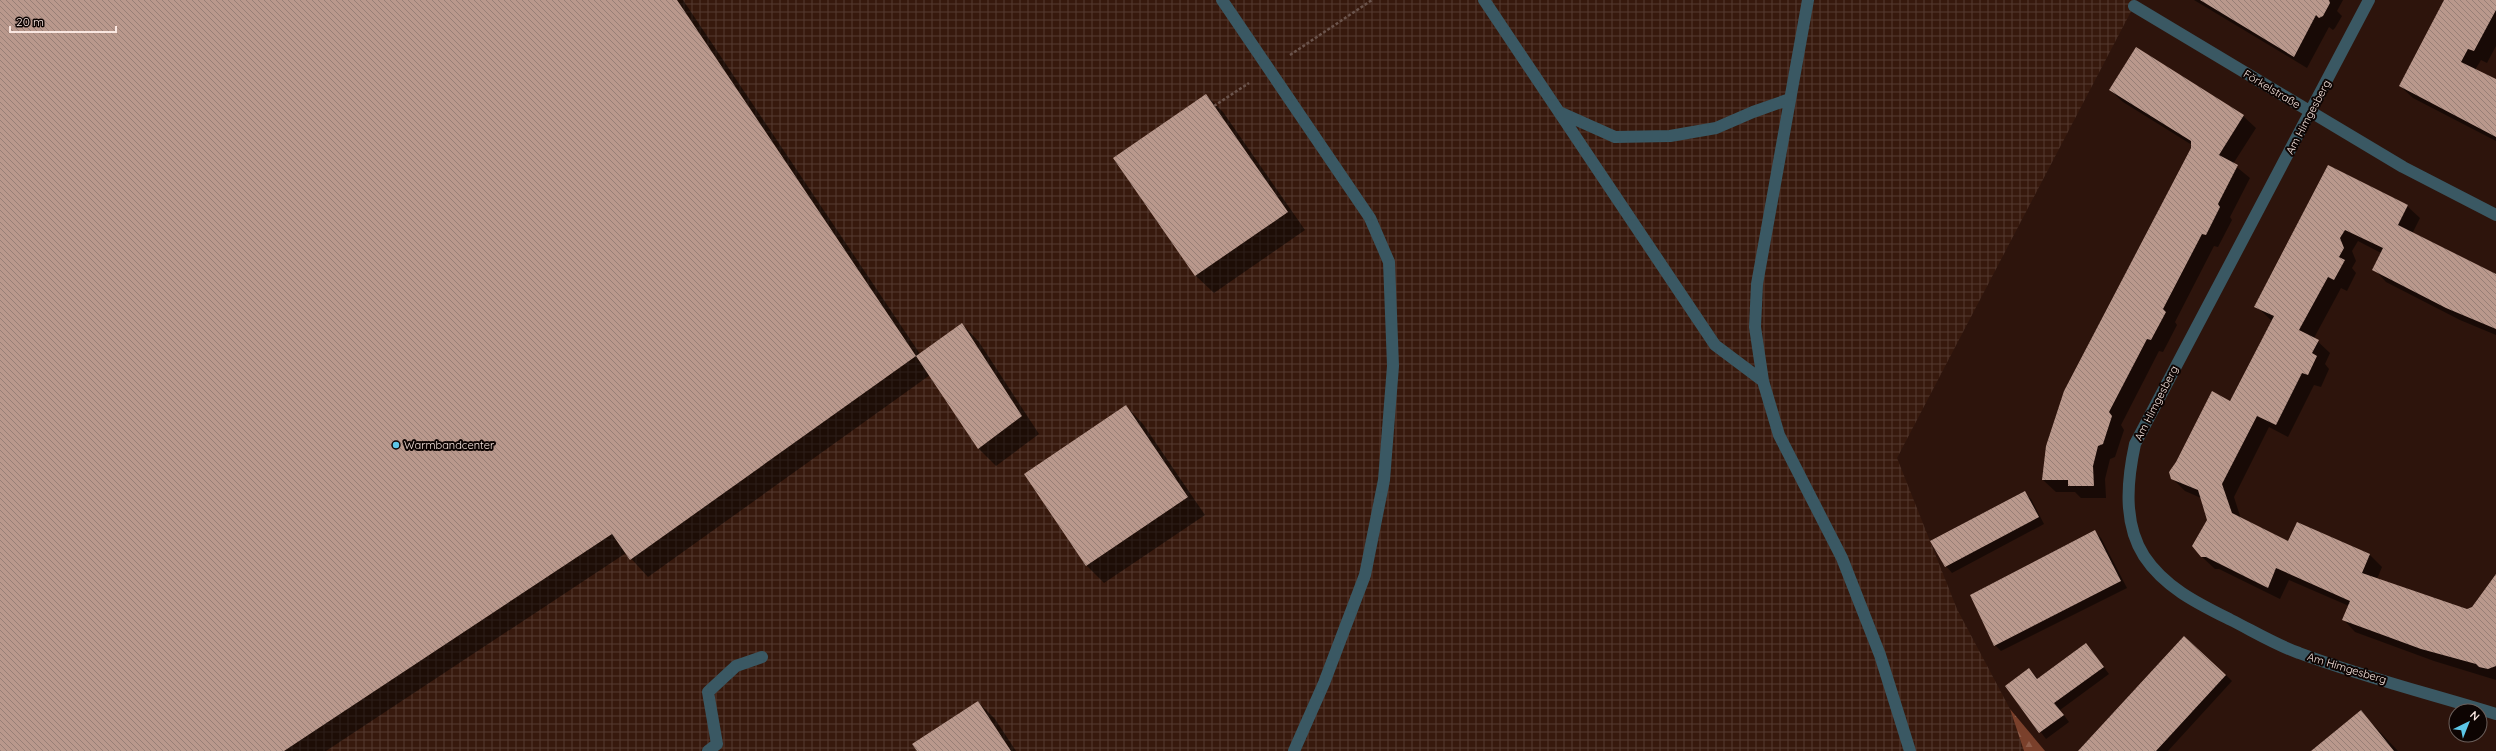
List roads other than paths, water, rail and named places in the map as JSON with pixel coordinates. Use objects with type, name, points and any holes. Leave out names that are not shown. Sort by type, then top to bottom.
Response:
[{"type":"street","points":[[1222,0],[1370,218],[1388,262],[1393,366],[1384,480],[1365,575],[1324,683],[1294,751]]},
{"type":"street","points":[[1484,0],[1715,345],[1763,381]]},
{"type":"street","points":[[1808,0],[1757,284],[1755,327],[1763,381],[1779,435],[1842,558],[1880,655],[1910,751]]},
{"type":"street","name":"Am Himgesberg","points":[[2369,0],[2311,113],[2135,444],[2129,474],[2129,506],[2134,536],[2144,556],[2155,571],[2175,588],[2197,602],[2298,653],[2496,714]]},
{"type":"street","name":"Förkelstraße","points":[[2134,6],[2403,168],[2496,215]]},
{"type":"street","points":[[1559,112],[1615,137],[1670,136],[1716,128],[1753,112],[1790,99]]},
{"type":"street","points":[[708,751],[717,744],[708,692],[736,666],[762,657]]},
{"type":"place","name":"Warmbandcenter","points":[[396,445]]}]
